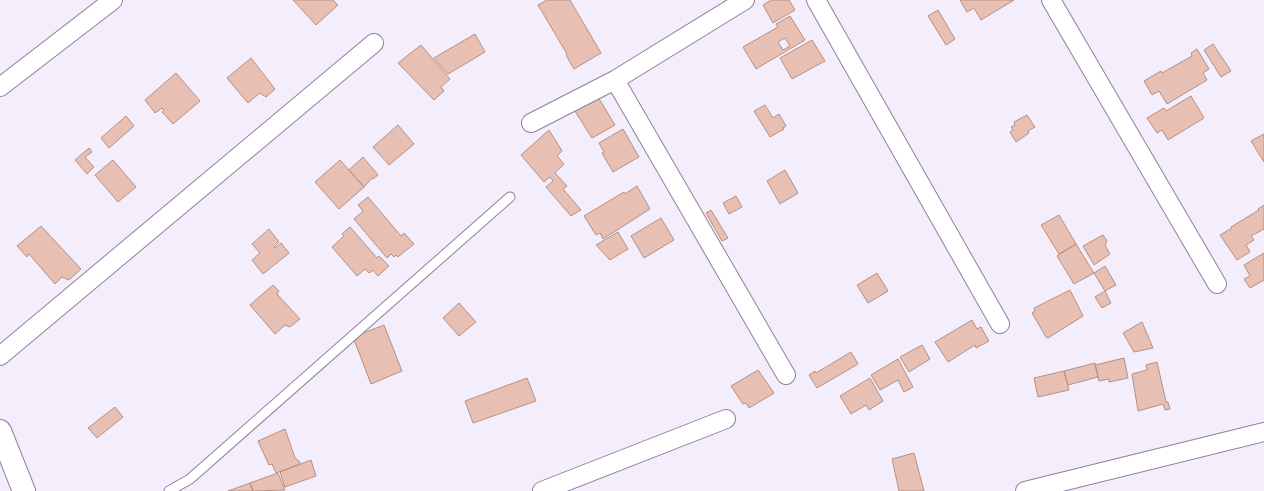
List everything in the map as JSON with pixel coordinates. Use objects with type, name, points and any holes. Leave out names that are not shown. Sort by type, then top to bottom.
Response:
[{"type":"street","points":[[0,87],[113,0]]},
{"type":"street","points":[[531,123],[616,80],[745,0]]},
{"type":"street","points":[[816,0],[1000,324]]},
{"type":"street","points":[[1051,0],[1217,284]]},
{"type":"street","points":[[0,356],[374,43]]},
{"type":"street","points":[[616,80],[786,375]]},
{"type":"street","points":[[542,491],[726,419]]},
{"type":"street","points":[[0,431],[24,491]]},
{"type":"street","points":[[1024,491],[1264,432]]},
{"type":"lane","points":[[169,491],[190,479],[510,197]]},
{"type":"building","points":[[293,0],[333,0],[338,5],[316,25]]},
{"type":"building","points":[[547,0],[570,0],[601,53],[574,69],[566,55],[567,54],[538,5]]},
{"type":"building","points":[[771,0],[789,0],[795,10],[773,23],[763,5]]},
{"type":"building","points":[[960,0],[1014,0],[981,20],[974,8],[967,12]]},
{"type":"building","points":[[938,10],[955,39],[946,45],[928,16]]},
{"type":"building","points":[[790,16],[805,40],[756,69],[743,47],[778,27],[776,24]],"holes":[[[785,38],[790,46],[783,50],[778,42]]]},
{"type":"building","points":[[475,34],[485,52],[448,74],[434,58]]},
{"type":"building","points":[[812,40],[825,61],[792,79],[780,58]]},
{"type":"building","points":[[1213,44],[1231,71],[1221,77],[1204,50]]},
{"type":"building","points":[[421,45],[450,79],[441,87],[444,91],[434,100],[398,63]]},
{"type":"building","points":[[1197,49],[1209,69],[1203,73],[1207,80],[1167,104],[1159,91],[1152,95],[1144,81],[1161,71],[1162,73],[1192,56],[1191,53]]},
{"type":"building","points":[[251,58],[275,89],[266,97],[260,93],[248,103],[227,78]]},
{"type":"building","points":[[176,73],[200,101],[173,124],[162,112],[164,110],[162,108],[155,113],[145,100]]},
{"type":"building","points":[[1191,96],[1204,118],[1168,140],[1162,130],[1157,133],[1147,118],[1164,108],[1166,111]]},
{"type":"building","points":[[598,97],[615,125],[592,138],[573,108]]},
{"type":"building","points":[[765,105],[773,118],[779,114],[786,126],[783,128],[784,129],[770,137],[754,111]]},
{"type":"building","points":[[1027,115],[1035,127],[1016,142],[1010,132],[1013,130],[1011,127],[1015,125],[1014,122]]},
{"type":"building","points":[[126,116],[134,126],[109,148],[101,138]]},
{"type":"building","points":[[398,125],[414,144],[389,165],[373,147]]},
{"type":"building","points":[[623,129],[639,157],[613,172],[602,153],[604,152],[599,143]]},
{"type":"building","points":[[549,130],[562,151],[557,156],[564,164],[555,173],[567,186],[563,189],[581,210],[571,216],[546,187],[553,181],[550,177],[544,182],[521,155]]},
{"type":"building","points":[[1264,134],[1264,162],[1251,141]]},
{"type":"building","points":[[89,148],[92,152],[85,157],[94,167],[87,174],[75,160]]},
{"type":"building","points":[[363,157],[378,175],[373,179],[372,178],[364,187],[349,170]]},
{"type":"building","points":[[113,160],[136,187],[118,202],[95,175]]},
{"type":"building","points":[[340,160],[364,187],[339,209],[315,182]]},
{"type":"building","points":[[785,170],[798,193],[780,204],[767,181]]},
{"type":"building","points":[[637,186],[650,209],[603,239],[600,233],[596,235],[584,216]]},
{"type":"building","points":[[736,196],[742,207],[729,214],[723,203]]},
{"type":"building","points":[[368,197],[401,236],[404,233],[414,244],[398,257],[396,255],[394,257],[391,254],[387,258],[354,219],[363,211],[358,205]]},
{"type":"building","points":[[1264,205],[1264,229],[1251,236],[1254,240],[1246,245],[1250,252],[1237,260],[1220,235],[1259,210],[1258,209]]},
{"type":"building","points":[[711,210],[728,238],[722,241],[706,213]]},
{"type":"building","points":[[1059,215],[1076,244],[1059,254],[1041,225]]},
{"type":"building","points":[[661,218],[674,240],[644,258],[631,236]]},
{"type":"building","points":[[41,226],[81,269],[69,280],[62,277],[55,284],[29,254],[27,257],[17,246]]},
{"type":"building","points":[[350,227],[377,258],[379,256],[389,266],[378,276],[373,270],[369,273],[365,269],[357,276],[332,247],[344,236],[342,234]]},
{"type":"building","points":[[269,229],[279,242],[274,247],[275,248],[281,243],[289,253],[263,274],[252,260],[260,253],[252,244]]},
{"type":"building","points":[[618,232],[628,249],[610,260],[596,245]]},
{"type":"building","points":[[1103,235],[1107,241],[1105,245],[1110,254],[1094,265],[1083,246]]},
{"type":"building","points":[[1076,244],[1094,273],[1074,284],[1057,256]]},
{"type":"building","points":[[1264,253],[1264,280],[1250,288],[1244,279],[1250,276],[1244,265]]},
{"type":"building","points":[[1105,266],[1116,285],[1105,291],[1094,273]]},
{"type":"building","points":[[877,273],[888,291],[868,303],[857,285]]},
{"type":"building","points":[[273,285],[279,291],[277,294],[300,319],[290,327],[285,325],[275,334],[250,305]]},
{"type":"building","points":[[1070,290],[1083,316],[1048,338],[1032,313],[1035,311],[1034,308]]},
{"type":"building","points":[[1105,291],[1111,303],[1102,308],[1095,297]]},
{"type":"building","points":[[459,303],[476,322],[459,336],[443,318]]},
{"type":"building","points":[[972,320],[977,329],[981,327],[989,341],[976,348],[975,345],[948,362],[935,342]]},
{"type":"building","points":[[1142,322],[1153,348],[1134,352],[1123,333]]},
{"type":"building","points":[[384,325],[402,371],[371,384],[353,337]]},
{"type":"building","points":[[922,345],[930,359],[909,372],[900,357]]},
{"type":"building","points":[[851,352],[858,364],[817,388],[809,375],[815,371],[816,373]]},
{"type":"building","points":[[1124,358],[1128,378],[1109,382],[1109,379],[1099,381],[1095,365]]},
{"type":"building","points":[[898,359],[913,387],[904,392],[898,380],[880,390],[871,375]]},
{"type":"building","points":[[1157,362],[1166,402],[1168,402],[1170,409],[1165,410],[1163,404],[1138,411],[1132,374],[1147,370],[1146,365]]},
{"type":"building","points":[[1095,363],[1098,377],[1068,385],[1064,371]]},
{"type":"building","points":[[758,370],[774,393],[749,408],[746,403],[743,404],[731,386]]},
{"type":"building","points":[[1064,371],[1069,390],[1038,397],[1034,378]]},
{"type":"building","points":[[527,378],[536,401],[473,423],[465,401]]},
{"type":"building","points":[[870,378],[883,401],[869,410],[866,405],[851,414],[840,396]]},
{"type":"building","points":[[115,407],[123,417],[97,438],[88,428]]},
{"type":"building","points":[[285,429],[295,458],[300,464],[276,473],[272,464],[269,465],[258,441]]},
{"type":"building","points":[[914,453],[924,491],[899,491],[892,459]]},
{"type":"building","points":[[311,460],[316,476],[285,487],[280,472]]},
{"type":"building","points":[[278,473],[285,490],[253,491],[250,483]]},
{"type":"building","points":[[250,483],[253,491],[228,491]]}]
